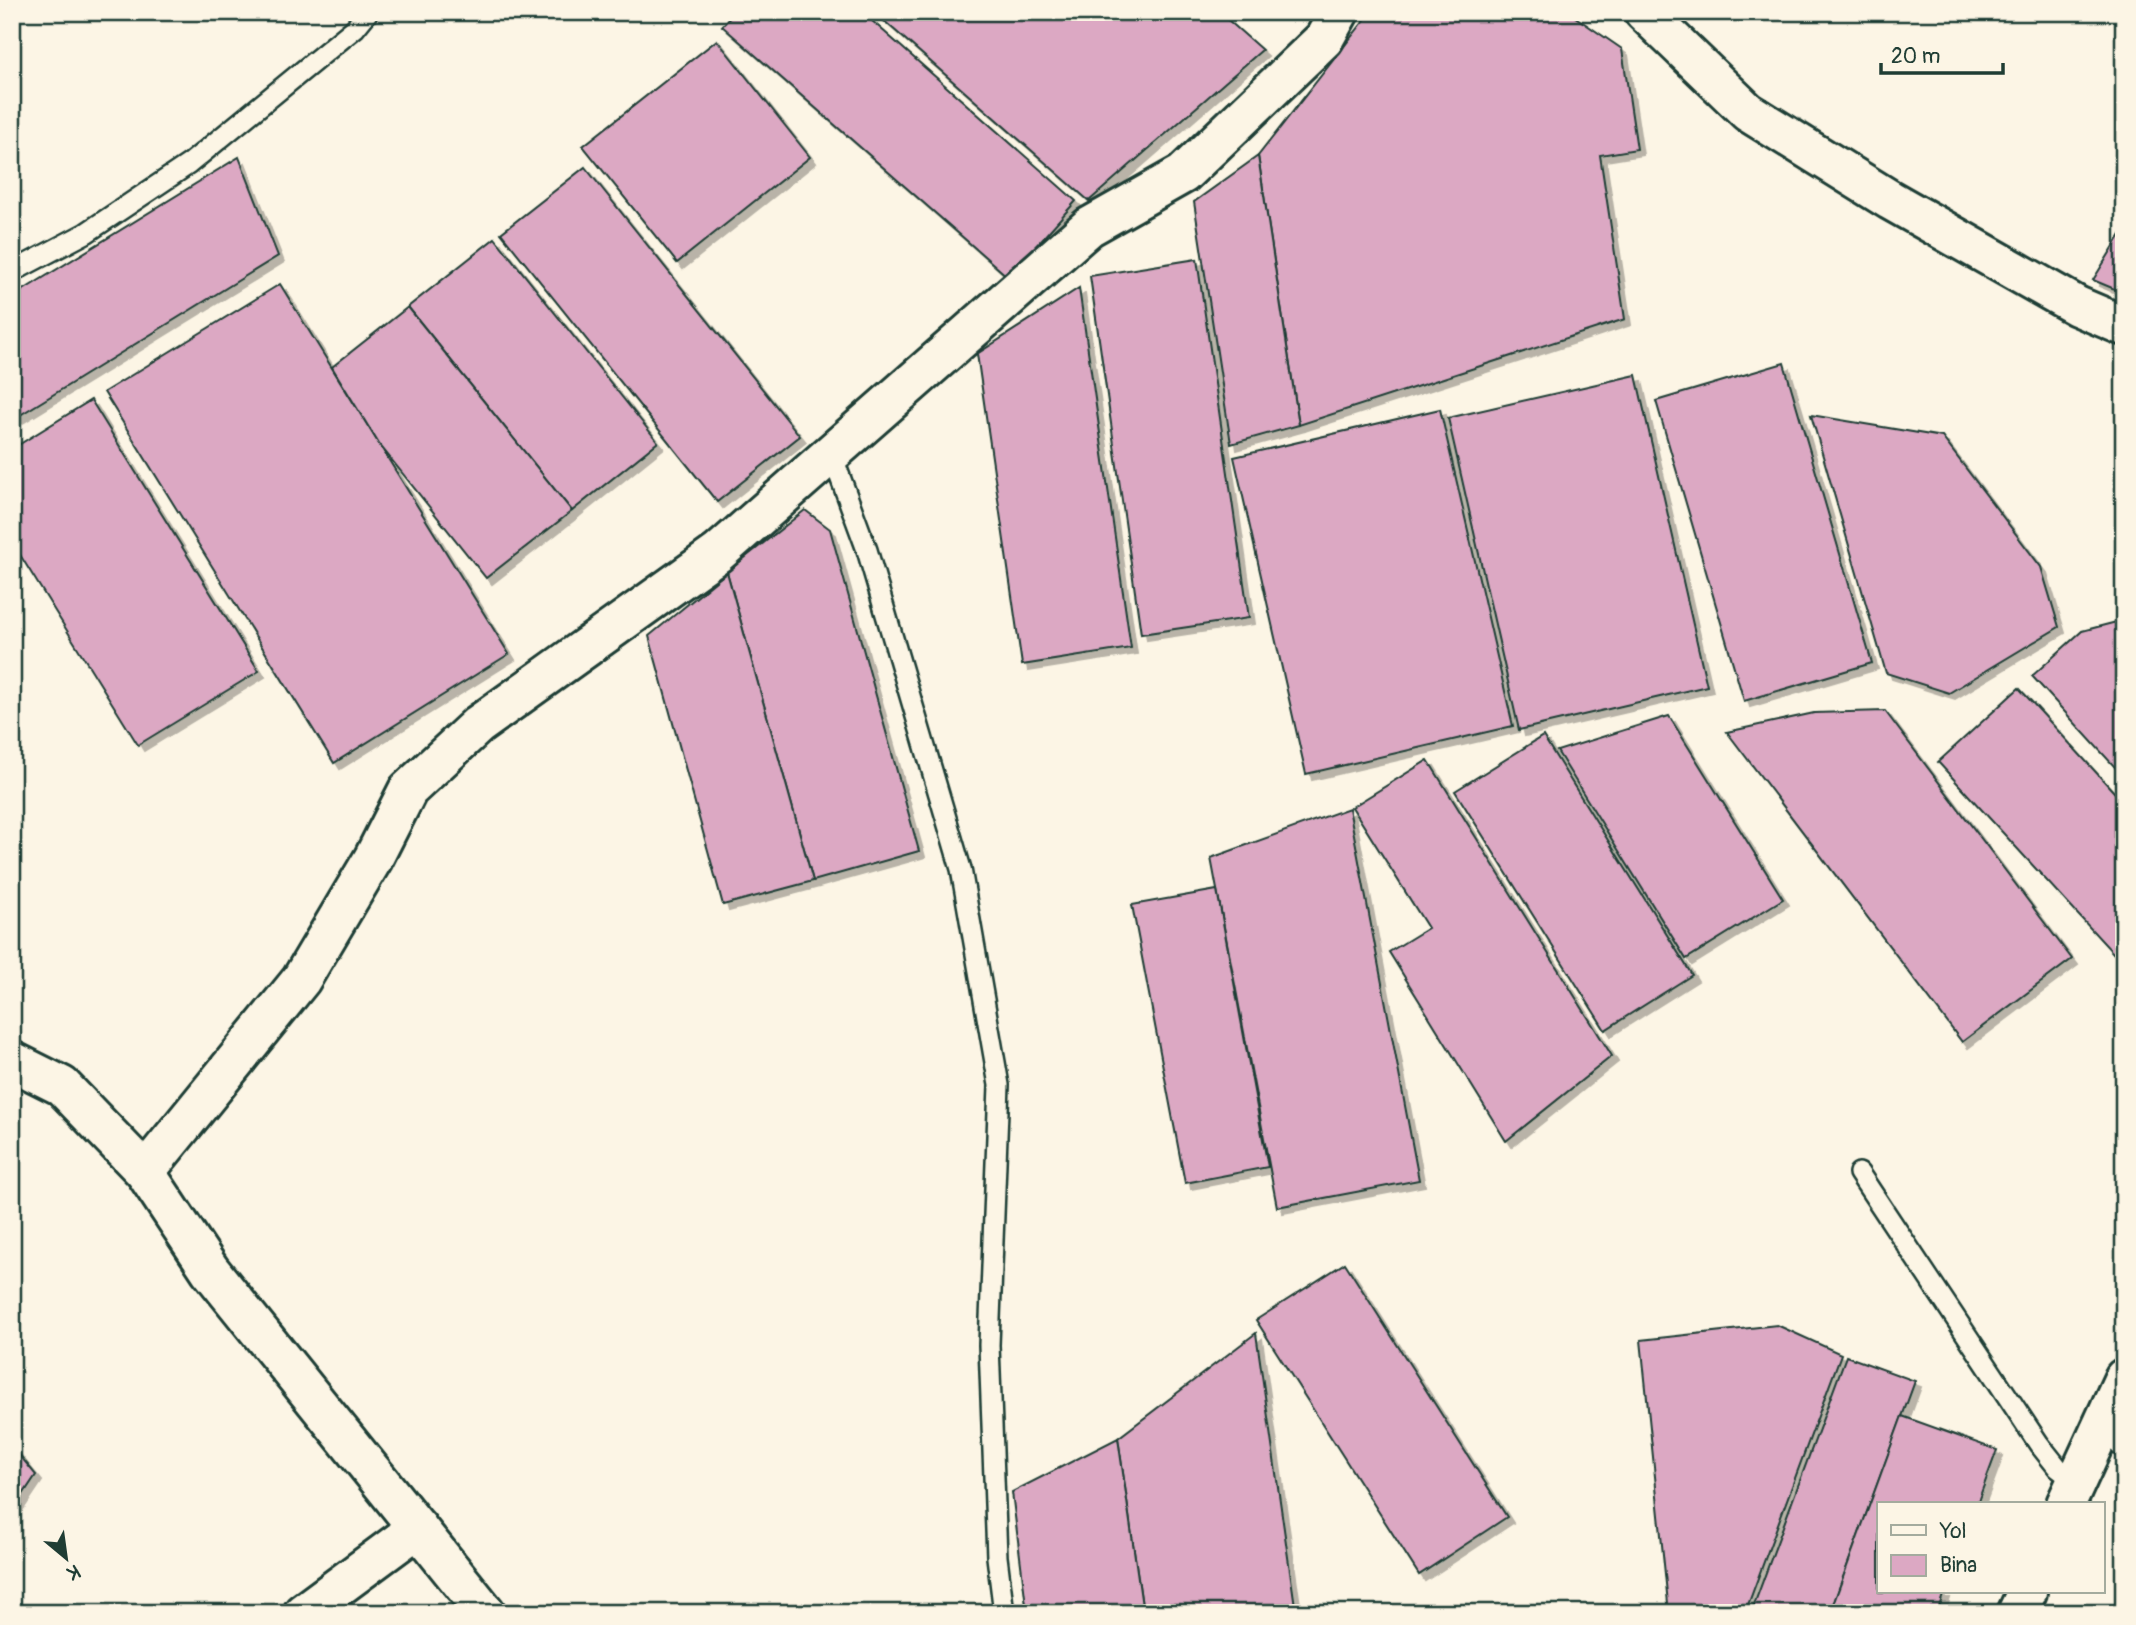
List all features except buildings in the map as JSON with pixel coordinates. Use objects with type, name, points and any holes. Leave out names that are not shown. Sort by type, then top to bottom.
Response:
[{"type":"street","points":[[145,1172],[301,980],[373,859],[408,790],[478,725],[718,553],[1089,227],[1183,174],[1324,38],[1339,12]]},
{"type":"street","points":[[1644,12],[1748,112],[1890,200],[2077,306],[2124,326]]},
{"type":"street","points":[[12,1061],[62,1086],[145,1172],[210,1270],[486,1613]]},
{"type":"street","points":[[2071,1493],[2112,1438],[2124,1378]]},
{"type":"street","points":[[303,1613],[418,1528]]},
{"type":"street","points":[[2017,1613],[2025,1594]]},
{"type":"lane","points":[[12,272],[86,233],[189,164],[355,28],[368,12]]},
{"type":"lane","points":[[832,455],[867,550],[961,869],[999,1085],[989,1345],[997,1556],[1004,1613]]},
{"type":"lane","points":[[1859,1173],[2039,1444],[2058,1468],[2071,1493]]}]
